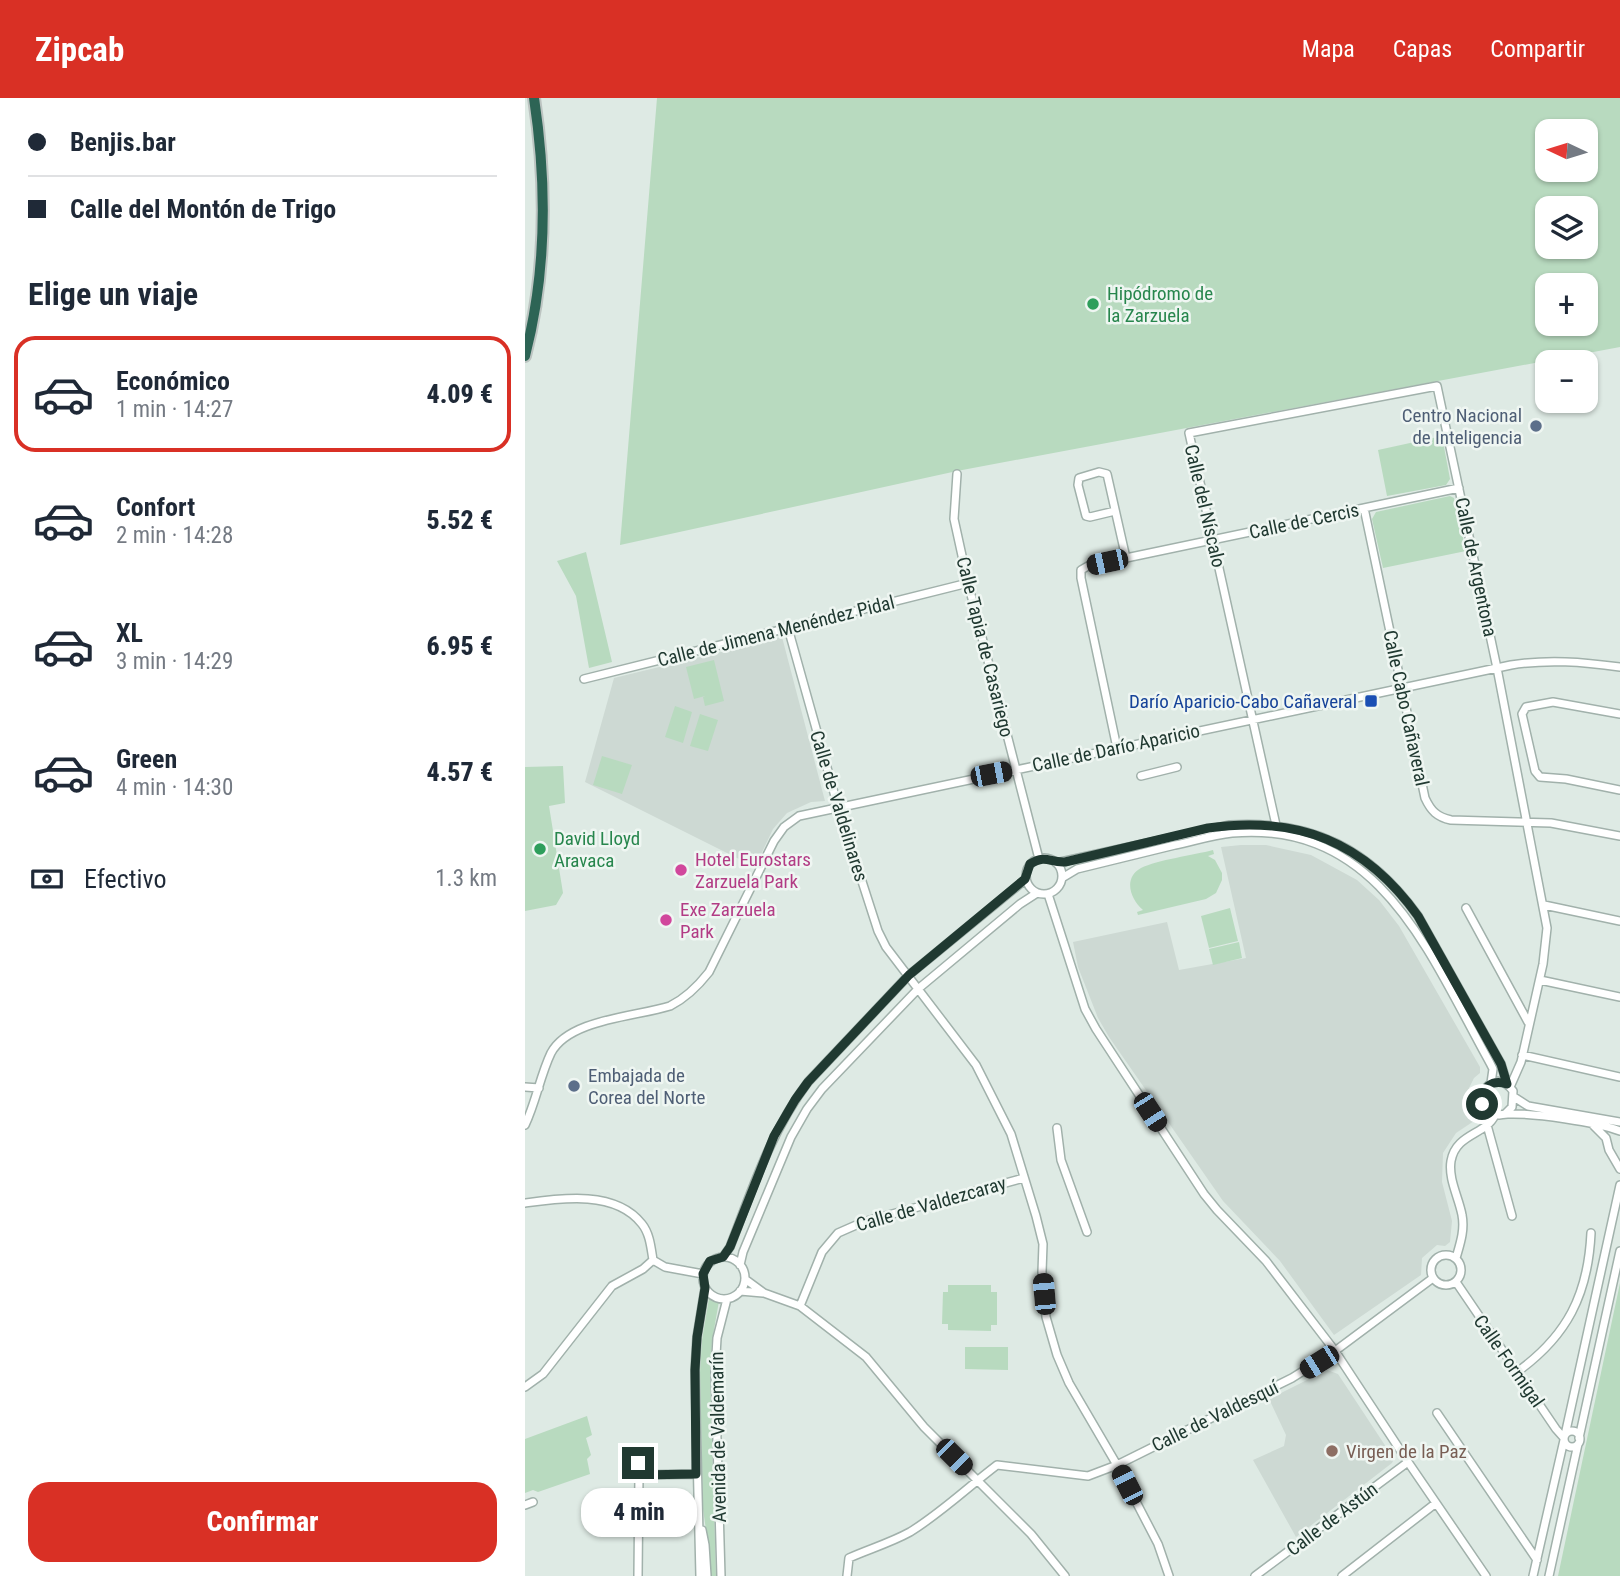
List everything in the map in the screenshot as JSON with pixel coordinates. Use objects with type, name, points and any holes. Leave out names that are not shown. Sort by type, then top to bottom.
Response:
[{"type":"highway","points":[[525,356],[532,329],[541,267],[544,203],[541,146],[534,98]]},
{"type":"street","name":"Calle de Argentona","points":[[1437,386],[1497,668],[1547,928],[1540,981],[1522,1055],[1508,1085]]},
{"type":"street","name":"Calle del Níscalo","points":[[1276,825],[1189,433],[1437,386]]},
{"type":"street","points":[[1115,512],[1086,516],[1078,485],[1079,478],[1100,472],[1107,474],[1126,558]]},
{"type":"street","name":"Calle Tapia de Casariego","points":[[957,474],[954,519],[1039,859]]},
{"type":"street","name":"Calle de Cercis","points":[[1117,748],[1081,570],[1089,566],[1459,488]]},
{"type":"street","name":"Calle Cabo Cañaveral","points":[[1364,508],[1430,809],[1440,817],[1451,820],[1551,823],[1620,836]]},
{"type":"street","name":"Calle de Jimena Menéndez Pidal","points":[[584,679],[968,583]]},
{"type":"street","name":"Calle de Valdelinares","points":[[788,628],[838,807],[878,931],[886,947],[976,1065],[1011,1134],[1043,1244],[1042,1272],[1046,1317],[1057,1355],[1069,1383],[1117,1465],[1158,1545],[1169,1576]]},
{"type":"street","name":"Calle de Darío Aparicio","points":[[525,1125],[551,1054],[573,1031],[670,1006],[699,985],[709,972],[783,827],[799,816],[1497,668],[1531,662],[1579,661],[1620,667]]},
{"type":"street","points":[[1620,714],[1553,702],[1526,706],[1522,714],[1535,771],[1540,777],[1566,779],[1620,790]]},
{"type":"street","points":[[1513,748],[1528,743]]},
{"type":"street","points":[[1142,776],[1177,767]]},
{"type":"street","points":[[1056,863],[1208,828],[1251,824],[1276,825],[1317,835],[1338,844],[1369,863],[1403,895],[1418,916],[1501,1064],[1514,1097],[1528,1106],[1620,1122]]},
{"type":"street","points":[[1025,879],[1030,889],[1048,894],[1056,890],[1062,878],[1077,869],[1231,833],[1283,835],[1335,852],[1378,882],[1410,920],[1493,1069],[1491,1083]]},
{"type":"street","points":[[723,1257],[730,1247],[774,1136],[808,1082],[909,975],[1025,879],[1030,864],[1046,858],[1056,863],[1062,878]]},
{"type":"street","points":[[740,1265],[778,1167],[807,1109],[822,1089],[918,989],[1020,904],[1037,893]]},
{"type":"street","points":[[1048,894],[1085,1009],[1096,1029],[1204,1194],[1266,1261],[1335,1351],[1486,1576]]},
{"type":"street","points":[[1544,905],[1620,921]]},
{"type":"street","points":[[1466,908],[1528,1022]]},
{"type":"street","points":[[1540,981],[1620,998]]},
{"type":"street","points":[[1522,1055],[1620,1077]]},
{"type":"street","points":[[1508,1085],[1491,1083],[1485,1088],[1482,1104],[1486,1110],[1495,1115],[1593,1125],[1620,1131]]},
{"type":"street","points":[[525,1087],[539,1088]]},
{"type":"street","points":[[525,1096],[535,1099]]},
{"type":"street","points":[[1505,1114],[1512,1107],[1514,1097]]},
{"type":"street","points":[[1456,1258],[1463,1228],[1451,1162],[1455,1149],[1464,1139],[1492,1122],[1495,1115]]},
{"type":"street","points":[[1487,1125],[1512,1216]]},
{"type":"street","points":[[1593,1125],[1606,1138],[1609,1150],[1620,1169]]},
{"type":"street","points":[[1057,1128],[1062,1160],[1087,1232]]},
{"type":"street","name":"Calle de Valdezcaray","points":[[800,1306],[823,1252],[838,1233],[863,1222],[1024,1178]]},
{"type":"street","points":[[1533,1576],[1620,1185]]},
{"type":"street","points":[[525,1203],[577,1197],[599,1200],[627,1211],[642,1223],[649,1237],[653,1260],[665,1267],[703,1274]]},
{"type":"street","points":[[1517,1372],[1538,1357],[1557,1337],[1571,1315],[1590,1263],[1591,1233]]},
{"type":"street","points":[[1549,1576],[1620,1251]]},
{"type":"street","points":[[1448,1254],[1456,1258],[1461,1274],[1456,1282],[1447,1285],[1433,1278],[1431,1269],[1435,1258],[1448,1254]]},
{"type":"street","points":[[745,1279],[740,1291],[727,1299],[713,1296],[705,1288],[703,1274],[710,1261],[723,1257],[733,1259],[740,1265],[745,1279],[764,1293]]},
{"type":"street","points":[[525,1387],[543,1374],[612,1286],[643,1269],[653,1260]]},
{"type":"street","name":"Calle de Valdesquí","points":[[847,1576],[849,1558],[909,1532],[997,1465],[1088,1476],[1117,1465],[1292,1378],[1335,1351],[1433,1278]]},
{"type":"street","name":"Calle Formigal","points":[[1456,1282],[1564,1437]]},
{"type":"street","name":"Avenida de Valdemarín","points":[[700,1576],[695,1370],[705,1288]]},
{"type":"street","points":[[740,1291],[764,1293],[800,1306],[866,1357],[924,1427],[1031,1534],[1065,1576]]},
{"type":"street","name":"Avenida de Valdemarín","points":[[721,1576],[715,1372],[717,1338],[727,1299]]},
{"type":"street","points":[[1437,1413],[1537,1560]]},
{"type":"street","points":[[1564,1437],[1573,1432],[1579,1441]]},
{"type":"street","points":[[1564,1437],[1569,1447],[1579,1441]]},
{"type":"street","points":[[634,1454],[639,1475],[639,1576]]},
{"type":"street","name":"Calle de Astún","points":[[1255,1576],[1408,1462]]},
{"type":"street","points":[[639,1475],[696,1474]]},
{"type":"street","points":[[1342,1576],[1436,1503]]},
{"type":"street","name":"Avenida de Valdemarín","points":[[698,1512],[705,1545],[706,1576]]},
{"type":"shaded area","points":[[782,637],[825,801],[811,802],[787,813],[773,829],[755,867],[585,782],[614,678]]},
{"type":"shaded area","points":[[1266,845],[1311,855],[1357,880],[1379,900],[1399,926],[1480,1067],[1480,1073],[1468,1090],[1469,1107],[1477,1119],[1456,1133],[1443,1153],[1442,1182],[1452,1221],[1450,1242],[1445,1246],[1437,1245],[1422,1258],[1421,1275],[1334,1335],[1280,1261],[1223,1201],[1109,1037],[1098,1018],[1078,967],[1073,942],[1167,922],[1179,970],[1246,958],[1221,847]]},
{"type":"shaded area","name":"Virgen de la Paz","points":[[1327,1370],[1338,1374],[1394,1459],[1296,1537],[1253,1460],[1284,1446],[1286,1435],[1269,1399]]},
{"type":"green space","name":"Hipódromo de la Zarzuela","points":[[657,98],[1620,98],[1620,347],[1598,351],[1535,350],[1535,363],[957,471],[620,545]]},
{"type":"green space","points":[[1442,436],[1450,479],[1446,485],[1387,496],[1378,450]]},
{"type":"green space","points":[[1450,496],[1454,498],[1466,551],[1383,568],[1372,519],[1376,512]]},
{"type":"green space","points":[[586,552],[612,662],[589,668],[576,596],[557,561]]},
{"type":"green space","points":[[714,660],[724,701],[705,706],[705,696],[694,699],[686,667]]},
{"type":"green space","points":[[675,706],[692,712],[683,743],[665,737]]},
{"type":"green space","points":[[700,714],[718,720],[708,751],[690,746]]},
{"type":"green space","points":[[602,756],[632,765],[622,794],[593,785]]},
{"type":"green space","name":"David Lloyd Aravaca","points":[[563,766],[565,803],[549,806],[563,893],[556,905],[525,911],[525,767]]},
{"type":"green space","points":[[1213,850],[1214,854],[1208,856],[1215,860],[1222,873],[1216,893],[1206,899],[1138,915],[1137,912],[1143,910],[1130,889],[1135,872],[1156,863]]},
{"type":"green space","points":[[1230,908],[1238,941],[1209,948],[1201,916]]},
{"type":"green space","points":[[1239,942],[1242,958],[1213,965],[1209,949]]},
{"type":"green space","points":[[1620,1283],[1620,1576],[1558,1576]]},
{"type":"green space","points":[[948,1285],[991,1285],[991,1292],[997,1292],[997,1325],[991,1325],[991,1331],[948,1330],[948,1324],[942,1324],[943,1292],[948,1292]]},
{"type":"green space","points":[[709,1298],[719,1301],[710,1372],[716,1576],[708,1576],[708,1544],[703,1509],[700,1372]]},
{"type":"green space","points":[[965,1347],[1008,1347],[1008,1370],[965,1369]]},
{"type":"green space","points":[[587,1416],[592,1435],[586,1438],[591,1455],[587,1459],[590,1474],[538,1492],[533,1490],[525,1493],[525,1439]]},
{"type":"place","name":"Hipódromo de la Zarzuela","points":[[1093,304]]},
{"type":"place","name":"Centro Nacional de Inteligencia","points":[[1536,426]]},
{"type":"place","name":"Darío Aparicio-Cabo Cañaveral","points":[[1371,701]]},
{"type":"place","name":"David Lloyd Aravaca","points":[[540,849]]},
{"type":"place","name":"Hotel Eurostars Zarzuela Park","points":[[681,870]]},
{"type":"place","name":"Exe Zarzuela Park","points":[[666,920]]},
{"type":"place","name":"Embajada de Corea del Norte","points":[[574,1086]]},
{"type":"place","name":"Virgen de la Paz","points":[[1332,1451]]},
{"type":"route","points":[[638,1463],[639,1475],[696,1474],[695,1370],[705,1288],[703,1274],[710,1261],[723,1257],[730,1247],[774,1136],[795,1100],[808,1082],[909,975],[1025,879],[1030,864],[1039,859],[1065,862],[1208,828],[1251,824],[1294,828],[1317,835],[1362,857],[1403,895],[1418,916],[1501,1064],[1507,1084],[1491,1083],[1485,1088],[1482,1104]]}]
